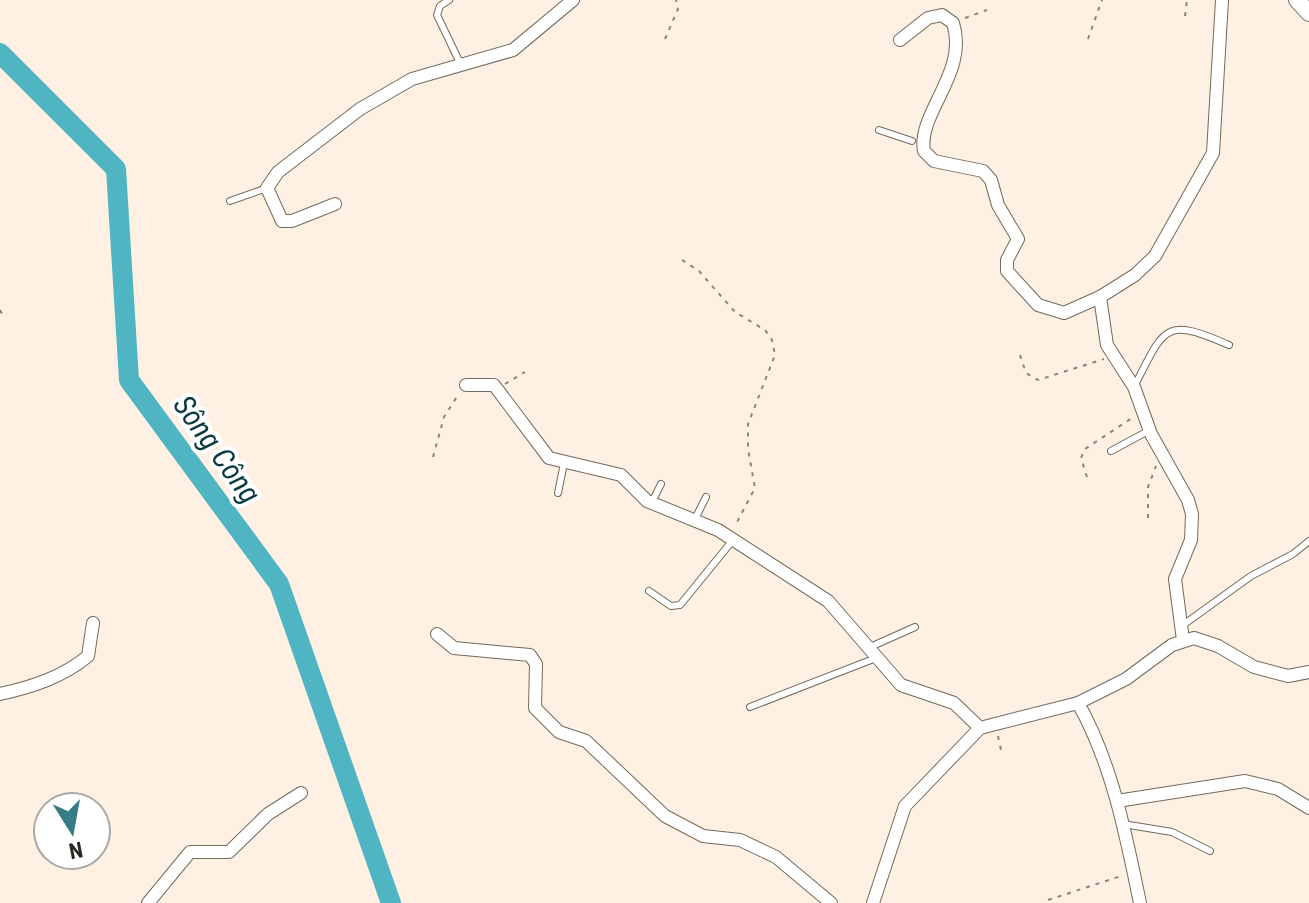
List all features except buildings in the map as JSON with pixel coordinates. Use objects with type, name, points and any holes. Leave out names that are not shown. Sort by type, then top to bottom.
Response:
[{"type":"street","points":[[335,204],[292,221],[282,221],[267,188],[286,165],[360,109],[412,79],[513,50],[573,0]]},
{"type":"street","points":[[900,40],[928,18],[942,15],[953,23],[953,71],[918,143],[928,158],[978,169],[991,180],[998,205],[1018,239],[1007,260],[1007,271],[1038,305],[1054,313],[1064,313],[1100,297],[1135,275],[1155,256],[1213,153],[1222,0]]},
{"type":"street","points":[[1297,0],[1309,13]]},
{"type":"street","points":[[1100,297],[1112,356],[1134,387],[1150,430],[1192,514],[1191,540],[1175,579],[1183,640]]},
{"type":"street","points":[[466,385],[486,383],[498,389],[541,452],[564,463],[621,475],[640,496],[695,519],[821,594],[901,685],[954,703],[980,728]]},
{"type":"street","points":[[0,694],[50,679],[76,666],[88,656],[93,623]]},
{"type":"street","points":[[437,634],[454,648],[530,655],[536,664],[535,708],[559,732],[586,741],[665,816],[703,836],[740,840],[776,857],[831,903]]},
{"type":"street","points":[[873,903],[905,806],[980,728],[1078,703],[1119,683],[1183,640],[1205,640],[1265,670],[1288,676],[1309,672]]},
{"type":"street","points":[[1078,703],[1092,728],[1117,801],[1140,903]]},
{"type":"street","points":[[1117,801],[1245,781],[1278,789],[1309,808]]},
{"type":"street","points":[[148,903],[190,852],[229,852],[268,814],[301,793]]},
{"type":"lane","points":[[449,0],[440,6],[437,15],[462,66]]},
{"type":"lane","points":[[879,130],[918,143]]},
{"type":"lane","points":[[230,201],[267,188]]},
{"type":"lane","points":[[1134,387],[1158,340],[1174,329],[1191,328],[1229,345]]},
{"type":"lane","points":[[1111,451],[1150,430]]},
{"type":"lane","points":[[558,493],[564,463]]},
{"type":"lane","points":[[652,503],[661,484]]},
{"type":"lane","points":[[695,519],[706,497]]},
{"type":"lane","points":[[649,591],[671,606],[680,605],[731,539]]},
{"type":"lane","points":[[1181,626],[1251,576],[1293,554],[1309,541]]},
{"type":"lane","points":[[750,707],[872,653],[896,632],[915,627]]},
{"type":"lane","points":[[1123,824],[1172,832],[1210,851]]},
{"type":"path","points":[[665,39],[678,9],[676,0]]},
{"type":"path","points":[[1088,39],[1102,0]]},
{"type":"path","points":[[1185,16],[1187,0]]},
{"type":"path","points":[[953,23],[987,10]]},
{"type":"path","points":[[682,260],[699,271],[719,299],[765,330],[774,347],[775,355],[748,424],[748,449],[755,488],[731,539]]},
{"type":"path","points":[[0,310],[4,318]]},
{"type":"path","points":[[1020,355],[1026,373],[1038,380],[1112,356]]},
{"type":"path","points":[[498,389],[525,372]]},
{"type":"path","points":[[433,457],[444,417],[466,385]]},
{"type":"path","points":[[1087,477],[1081,458],[1085,449],[1143,411]]},
{"type":"path","points":[[1148,518],[1148,487],[1163,454]]},
{"type":"path","points":[[994,723],[1001,750]]},
{"type":"path","points":[[1048,900],[1133,871]]},
{"type":"waterway","name":"Sông Công","points":[[0,53],[116,169],[129,380],[279,584],[391,903]]}]
